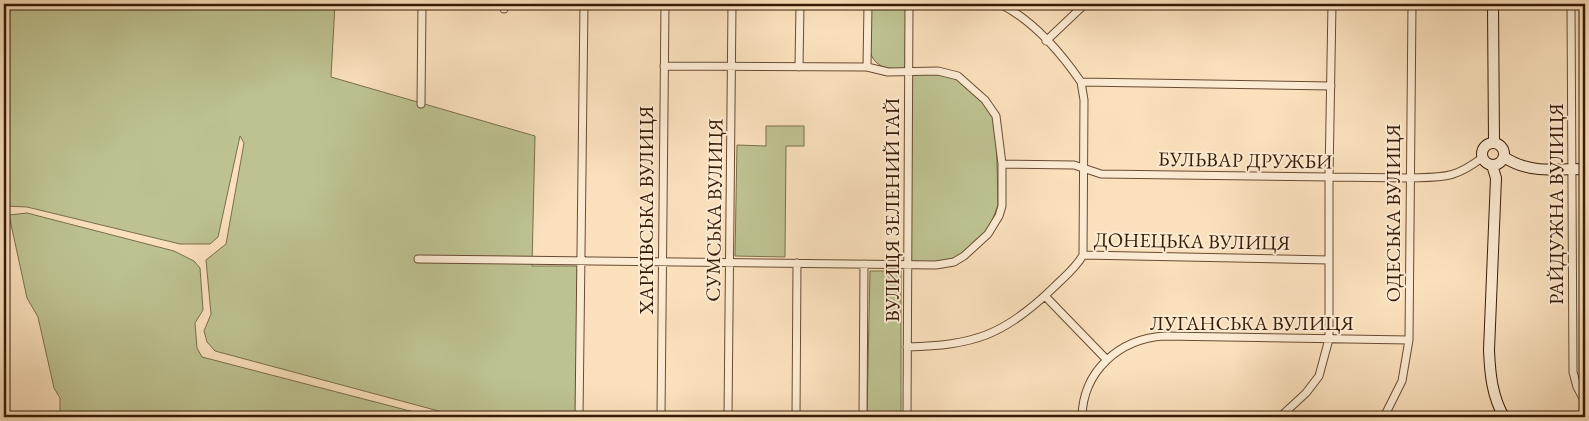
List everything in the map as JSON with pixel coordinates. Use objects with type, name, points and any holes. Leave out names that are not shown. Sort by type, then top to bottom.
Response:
[{"type":"main road","points":[[1492,4],[1494,143]]},
{"type":"main road","points":[[1494,143],[1502,146],[1504,157],[1500,163],[1492,165],[1486,162],[1483,157],[1484,148],[1494,143]]},
{"type":"main road","points":[[1504,157],[1513,163],[1530,169],[1585,169]]},
{"type":"main road","points":[[1492,165],[1496,178],[1489,350],[1490,377],[1498,406],[1504,417]]},
{"type":"street","points":[[421,104],[422,4]]},
{"type":"street","points":[[579,417],[580,261],[584,134],[584,4]]},
{"type":"street","name":"ХАРКІВСЬКА ВУЛИЦЯ","points":[[661,417],[665,4]]},
{"type":"street","name":"СУМСЬКА ВУЛИЦЯ","points":[[728,417],[732,4]]},
{"type":"street","points":[[799,67],[800,4]]},
{"type":"street","points":[[866,67],[868,4]]},
{"type":"street","name":"ВУЛИЦЯ ЗЕЛЕНИЙ ГАЙ","points":[[908,417],[909,4]]},
{"type":"street","points":[[1000,4],[1019,15],[1046,41],[1081,82],[1084,100],[1083,255]]},
{"type":"street","points":[[1046,41],[1085,4]]},
{"type":"street","points":[[1280,417],[1306,393],[1319,376],[1329,339],[1332,4]]},
{"type":"street","name":"ОДЕСЬКА ВУЛИЦЯ","points":[[1384,417],[1402,381],[1409,340],[1412,4]]},
{"type":"street","name":"РАЙДУЖНА ВУЛИЦЯ","points":[[1570,4],[1573,372],[1577,387],[1585,402]]},
{"type":"street","points":[[418,259],[908,265],[954,262],[964,256],[994,227],[1002,206],[1002,164],[996,116],[981,95],[958,76],[938,71],[888,72],[866,67],[664,66]]},
{"type":"street","points":[[1081,82],[1331,86]]},
{"type":"street","name":"БУЛЬВАР ДРУЖБИ","points":[[1002,164],[1074,165],[1101,174],[1409,178],[1441,177],[1459,174],[1483,157]]},
{"type":"street","name":"ДОНЕЦЬКА ВУЛИЦЯ","points":[[907,347],[957,344],[985,337],[1013,322],[1045,296],[1074,268],[1083,255],[1329,260]]},
{"type":"street","points":[[796,417],[797,263]]},
{"type":"street","points":[[863,417],[864,264]]},
{"type":"street","points":[[1045,296],[1107,360]]},
{"type":"street","name":"ЛУГАНСЬКА ВУЛИЦЯ","points":[[1082,417],[1083,398],[1096,372],[1107,360],[1132,342],[1152,337],[1409,340]]},
{"type":"green space","points":[[4,4],[335,4],[331,77],[535,136],[532,266],[578,266],[577,417],[461,417],[215,351],[207,342],[204,331],[211,314],[206,260],[226,244],[244,143],[240,136],[218,237],[210,244],[180,244],[27,207],[4,206]]},
{"type":"green space","points":[[870,4],[906,4],[905,66],[903,69],[889,68],[879,64],[873,58],[869,40]]},
{"type":"green space","points":[[910,71],[937,71],[955,78],[973,91],[987,107],[996,125],[998,205],[989,229],[962,255],[949,261],[908,265]]},
{"type":"green space","points":[[766,126],[804,126],[804,146],[786,146],[785,257],[735,256],[737,145],[766,146]]},
{"type":"green space","points":[[27,213],[174,251],[194,261],[200,268],[203,310],[195,323],[197,348],[202,357],[433,417],[60,417],[60,398],[54,388],[38,317],[27,298],[9,215]]},
{"type":"green space","points":[[870,271],[901,271],[901,417],[867,417]]}]
